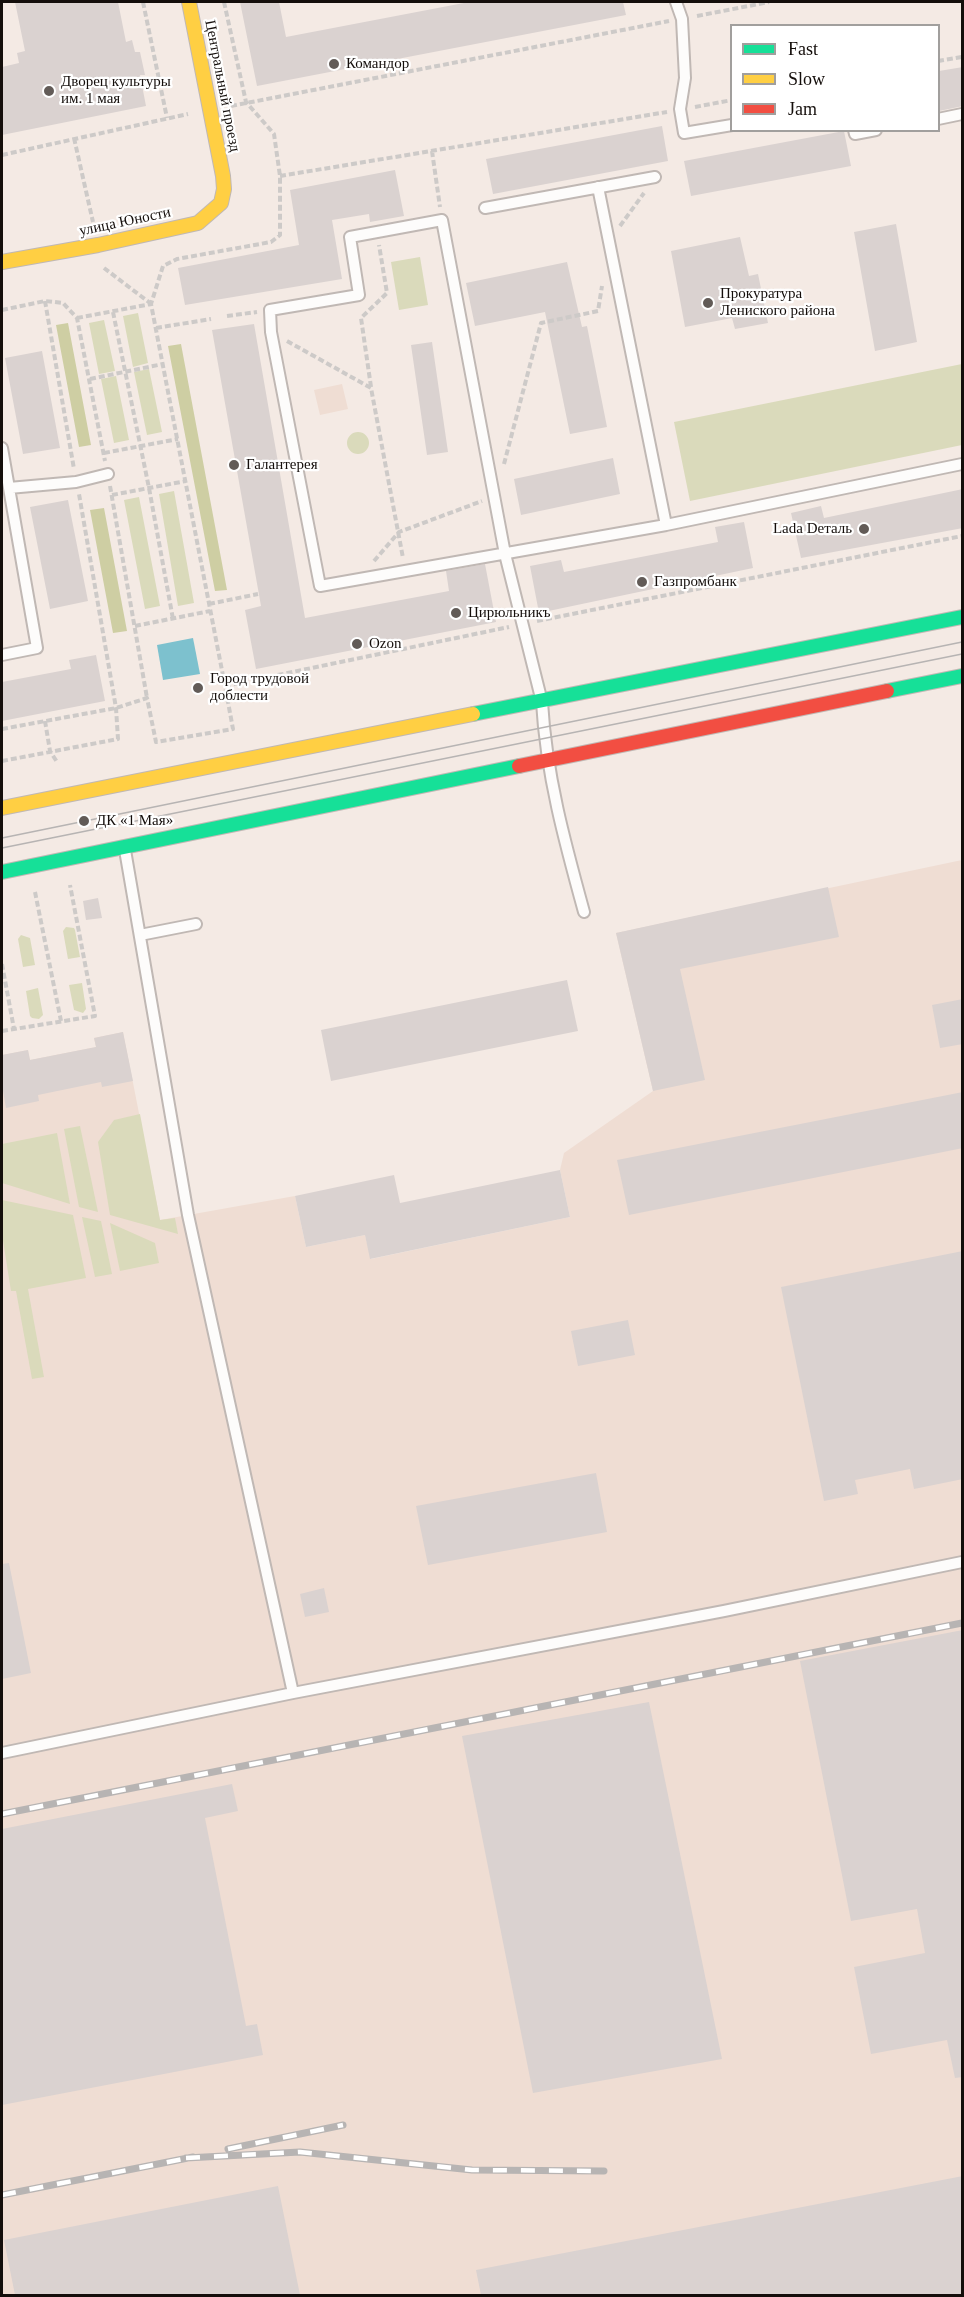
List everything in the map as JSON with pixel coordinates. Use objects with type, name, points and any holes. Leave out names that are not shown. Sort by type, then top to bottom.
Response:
[{"type":"main road","name":"Центральный проезд","points":[[189,2],[223,176]]},
{"type":"main road","name":"улица Юности","points":[[2,262],[98,245],[198,223],[221,203],[224,189],[223,176]]},
{"type":"main road","points":[[2,808],[963,617]]},
{"type":"main road","points":[[2,872],[963,676]]},
{"type":"lane","points":[[676,2],[682,19],[685,78],[680,109],[684,133],[730,125]]},
{"type":"lane","points":[[940,118],[963,114]]},
{"type":"lane","points":[[854,132],[855,135],[868,132]]},
{"type":"lane","points":[[485,208],[655,177]]},
{"type":"lane","points":[[598,187],[666,525]]},
{"type":"lane","points":[[584,912],[563,838],[543,728],[542,702],[505,554],[442,220],[350,237],[358,295],[270,310],[271,332],[321,586],[405,570],[505,554],[666,525],[963,464]]},
{"type":"lane","points":[[2,448],[37,648],[2,656]]},
{"type":"lane","points":[[9,488],[76,482],[108,474]]},
{"type":"lane","points":[[124,846],[188,1215],[293,1693]]},
{"type":"lane","points":[[140,935],[196,924]]},
{"type":"lane","points":[[2,1753],[293,1693],[724,1611],[963,1562]]},
{"type":"path","points":[[143,2],[167,118]]},
{"type":"path","points":[[210,611],[135,626],[156,742],[233,729],[151,304],[163,266],[177,259],[271,242],[280,235],[280,176],[274,134],[246,102],[224,2]]},
{"type":"path","points":[[211,110],[769,2]]},
{"type":"path","points":[[940,62],[963,57]]},
{"type":"path","points":[[280,176],[730,100]]},
{"type":"path","points":[[2,155],[190,113],[192,122]]},
{"type":"path","points":[[74,138],[93,222],[104,220]]},
{"type":"path","points":[[432,151],[442,220]]},
{"type":"path","points":[[609,243],[655,177]]},
{"type":"path","points":[[377,232],[387,293],[361,318],[371,388],[405,570]]},
{"type":"path","points":[[103,268],[151,304]]},
{"type":"path","points":[[358,580],[399,532],[495,496],[541,324],[598,311],[603,277]]},
{"type":"path","points":[[2,761],[118,739],[116,708],[45,301]]},
{"type":"path","points":[[2,310],[45,301],[63,303]]},
{"type":"path","points":[[77,318],[151,304]]},
{"type":"path","points":[[227,316],[270,310]]},
{"type":"path","points":[[113,312],[139,446],[150,488],[173,619]]},
{"type":"path","points":[[156,328],[211,319]]},
{"type":"path","points":[[271,332],[371,388]]},
{"type":"path","points":[[90,379],[163,364]]},
{"type":"path","points":[[104,453],[178,439]]},
{"type":"path","points":[[111,495],[186,481]]},
{"type":"path","points":[[225,686],[522,624],[963,537]]},
{"type":"path","points":[[209,603],[258,594]]},
{"type":"path","points":[[2,729],[116,708],[147,698]]},
{"type":"path","points":[[45,722],[50,752],[57,762]]},
{"type":"path","points":[[2,1031],[95,1016],[70,885]]},
{"type":"path","points":[[35,892],[61,1021]]},
{"type":"path","points":[[2,964],[14,1029]]},
{"type":"shaded area","points":[[342,384],[348,409],[320,415],[314,390]]},
{"type":"shaded area","points":[[962,860],[962,2295],[2,2296],[2,1055],[28,1050],[30,1060],[96,1047],[94,1038],[123,1032],[160,1220],[295,1196],[306,1247],[365,1235],[371,1259],[570,1217],[560,1170],[564,1153],[653,1091],[616,933]]},
{"type":"green space","points":[[420,257],[428,305],[399,310],[391,262]]},
{"type":"green space","points":[[138,313],[148,363],[133,367],[123,316]]},
{"type":"green space","points":[[104,320],[115,371],[99,374],[89,323]]},
{"type":"green space","points":[[68,323],[91,445],[79,447],[56,325]]},
{"type":"green space","points":[[181,344],[227,590],[215,591],[168,346]]},
{"type":"green space","points":[[962,364],[962,445],[690,501],[674,422]]},
{"type":"green space","points":[[149,369],[162,432],[147,435],[134,372]]},
{"type":"green space","points":[[116,376],[129,440],[114,443],[101,379]]},
{"type":"green space","points":[[358,432],[366,435],[369,443],[366,451],[358,454],[350,451],[347,443],[350,435]]},
{"type":"green space","points":[[174,491],[194,603],[178,606],[159,494]]},
{"type":"green space","points":[[139,497],[160,606],[145,609],[124,500]]},
{"type":"green space","points":[[104,508],[127,631],[113,633],[90,510]]},
{"type":"green space","points":[[66,927],[75,930],[80,957],[68,959],[63,931]]},
{"type":"green space","points":[[21,935],[30,938],[35,965],[23,967],[18,939]]},
{"type":"green space","points":[[82,983],[86,1009],[83,1013],[74,1010],[69,985]]},
{"type":"green space","points":[[38,988],[43,1015],[39,1019],[30,1016],[26,991]]},
{"type":"green space","points":[[140,1114],[160,1220],[175,1218],[178,1234],[110,1215],[98,1142],[114,1120]]},
{"type":"green space","points":[[80,1126],[98,1212],[79,1207],[64,1129]]},
{"type":"green space","points":[[57,1133],[70,1204],[2,1183],[2,1144]]},
{"type":"green space","points":[[2,1200],[73,1215],[86,1278],[28,1289],[44,1377],[32,1379],[16,1291],[11,1291],[2,1234]]},
{"type":"green space","points":[[82,1217],[101,1221],[112,1274],[95,1277]]},
{"type":"green space","points":[[110,1223],[155,1243],[159,1263],[120,1271]]},
{"type":"water","points":[[193,638],[200,674],[163,680],[157,645]]},
{"type":"building","points":[[15,2],[118,2],[126,42],[132,40],[135,52],[140,52],[145,75],[140,75],[146,106],[2,135],[2,67],[19,63],[17,53],[25,51]]},
{"type":"building","points":[[240,2],[279,2],[286,37],[469,2],[623,2],[626,15],[257,86]]},
{"type":"building","points":[[963,67],[963,106],[940,111],[940,71]]},
{"type":"building","points":[[662,126],[668,161],[493,194],[486,159]]},
{"type":"building","points":[[844,132],[851,166],[691,196],[684,161]]},
{"type":"building","points":[[395,170],[404,216],[370,222],[369,214],[332,220],[342,279],[185,305],[178,268],[299,245],[290,190]]},
{"type":"building","points":[[896,224],[917,342],[875,351],[854,232]]},
{"type":"building","points":[[740,237],[749,276],[758,274],[768,323],[735,329],[732,318],[685,327],[671,251]]},
{"type":"building","points":[[567,262],[582,327],[587,326],[607,427],[570,434],[545,312],[475,326],[466,283]]},
{"type":"building","points":[[254,324],[305,618],[449,591],[446,571],[485,564],[496,622],[256,669],[245,610],[261,606],[212,330]]},
{"type":"building","points":[[432,342],[448,452],[427,455],[411,345]]},
{"type":"building","points":[[42,351],[60,448],[23,454],[5,358]]},
{"type":"building","points":[[613,458],[620,494],[521,515],[514,479]]},
{"type":"building","points":[[963,489],[963,528],[801,558],[791,513],[821,506],[824,518]]},
{"type":"building","points":[[68,500],[88,601],[50,609],[30,507]]},
{"type":"building","points":[[744,522],[753,568],[539,613],[530,566],[561,560],[564,572],[718,542],[715,527]]},
{"type":"building","points":[[96,655],[105,701],[2,721],[2,682],[71,669],[69,660]]},
{"type":"building","points":[[828,887],[839,937],[680,969],[705,1080],[653,1091],[616,933]]},
{"type":"building","points":[[98,898],[102,918],[86,920],[83,901]]},
{"type":"building","points":[[567,980],[578,1031],[331,1081],[321,1030]]},
{"type":"building","points":[[963,999],[963,1044],[940,1048],[932,1005]]},
{"type":"building","points":[[123,1032],[133,1081],[102,1087],[101,1082],[38,1095],[39,1101],[6,1108],[2,1085],[2,1055],[28,1050],[30,1060],[96,1047],[94,1038]]},
{"type":"building","points":[[963,1092],[963,1148],[629,1215],[617,1160]]},
{"type":"building","points":[[560,1170],[570,1217],[370,1259],[365,1235],[306,1247],[295,1196],[394,1175],[400,1203]]},
{"type":"building","points":[[963,1251],[963,1479],[914,1489],[910,1469],[855,1480],[858,1494],[824,1501],[781,1287]]},
{"type":"building","points":[[628,1320],[635,1355],[578,1366],[571,1331]]},
{"type":"building","points":[[596,1473],[607,1532],[428,1565],[416,1506]]},
{"type":"building","points":[[9,1563],[31,1673],[2,1679],[2,1564]]},
{"type":"building","points":[[324,1588],[329,1612],[305,1617],[300,1594]]},
{"type":"building","points":[[963,1630],[963,2077],[955,2078],[947,2040],[871,2054],[854,1967],[925,1953],[917,1909],[851,1921],[800,1661]]},
{"type":"building","points":[[649,1702],[722,2059],[533,2093],[462,1736]]},
{"type":"building","points":[[232,1784],[238,1811],[205,1818],[246,2026],[257,2024],[263,2055],[2,2105],[2,1829]]},
{"type":"building","points":[[963,2176],[963,2295],[481,2295],[476,2270]]},
{"type":"building","points":[[278,2186],[300,2295],[15,2295],[4,2240]]},
{"type":"tram line","points":[[2,838],[962,642]]},
{"type":"tram line","points":[[2,848],[962,654]]},
{"type":"railway","points":[[2,1814],[962,1623]]},
{"type":"railway","points":[[228,2149],[343,2125]]},
{"type":"railway","points":[[186,2158],[300,2152],[472,2170],[604,2171]]},
{"type":"railway","points":[[2,2195],[193,2157]]},
{"type":"traffic: fast","points":[[473,714],[962,617]]},
{"type":"traffic: fast","points":[[887,691],[962,676]]},
{"type":"traffic: fast","points":[[2,872],[519,766]]},
{"type":"traffic: slow","points":[[2,262],[98,245],[198,223],[221,203],[224,189],[223,176],[189,2]]},
{"type":"traffic: slow","points":[[2,808],[473,714]]},
{"type":"traffic: jam","points":[[519,766],[887,691]]},
{"type":"place","name":"Командор","points":[[334,64]]},
{"type":"place","name":"Дворец культуры им. 1 мая","points":[[49,91]]},
{"type":"place","name":"Прокуратура Лениского района","points":[[708,303]]},
{"type":"place","name":"Галантерея","points":[[234,465]]},
{"type":"place","name":"Lada Dеталь","points":[[864,529]]},
{"type":"place","name":"Газпромбанк","points":[[642,582]]},
{"type":"place","name":"Цирюльникъ","points":[[456,613]]},
{"type":"place","name":"Ozon","points":[[357,644]]},
{"type":"place","name":"Город трудовой доблести","points":[[198,688]]},
{"type":"place","name":"ДК «1 Мая»","points":[[84,821]]}]
